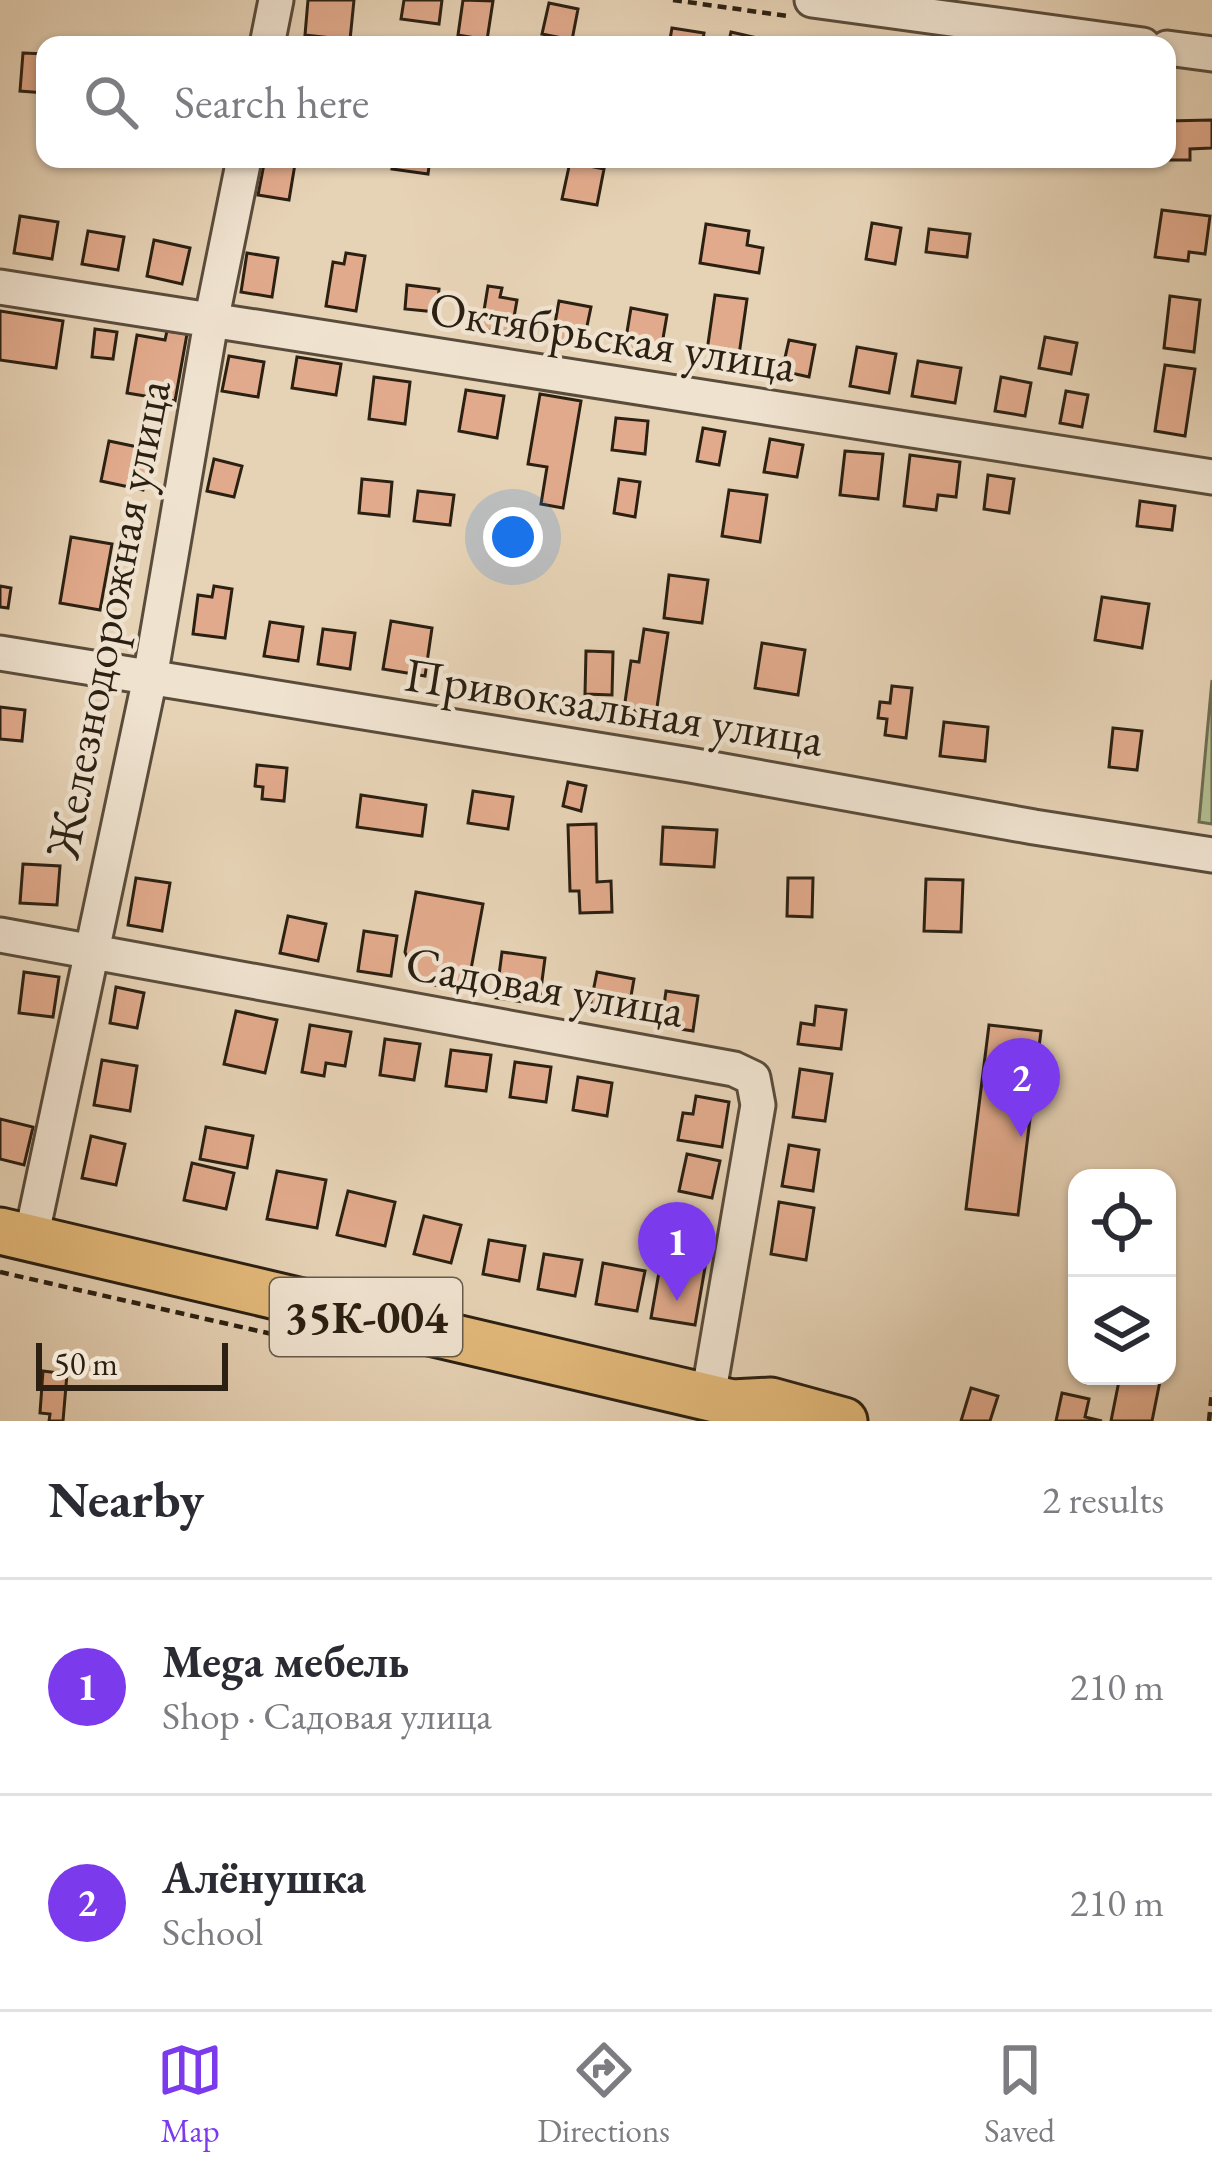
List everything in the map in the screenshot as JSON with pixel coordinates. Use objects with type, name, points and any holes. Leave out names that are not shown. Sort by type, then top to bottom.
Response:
[{"type":"main road","name":"35К-004","points":[[16,1234],[733,1407],[771,1401],[844,1421]]},
{"type":"street","points":[[269,36],[276,0]]},
{"type":"street","points":[[812,0],[1077,36]]},
{"type":"street","points":[[1176,49],[1212,54]]},
{"type":"street","name":"Железнодорожная улица","points":[[16,1234],[91,952],[150,678],[242,168]]},
{"type":"street","name":"Октябрьская улица","points":[[0,287],[1212,477]]},
{"type":"street","name":"Привокзальная улица","points":[[0,652],[1212,855]]},
{"type":"street","name":"Садовая улица","points":[[0,935],[734,1069],[753,1078],[758,1105],[733,1407]]},
{"type":"path","points":[[0,1272],[357,1354]]},
{"type":"path","points":[[1209,1421],[1212,1391]]},
{"type":"green space","points":[[1212,680],[1212,824],[1199,822]]},
{"type":"building","points":[[308,0],[354,0],[350,36],[305,35]]},
{"type":"building","points":[[404,0],[442,0],[439,24],[401,19]]},
{"type":"building","points":[[463,0],[493,1],[488,36],[458,35]]},
{"type":"building","points":[[549,3],[578,9],[573,36],[542,34]]},
{"type":"building","points":[[672,28],[704,33],[704,36],[671,36]]},
{"type":"building","points":[[23,53],[36,54],[36,92],[20,91]]},
{"type":"building","points":[[1212,120],[1212,148],[1190,149],[1190,160],[1176,160],[1176,121]]},
{"type":"building","points":[[263,168],[294,168],[289,200],[258,195]]},
{"type":"building","points":[[392,168],[429,168],[428,174]]},
{"type":"building","points":[[569,168],[604,169],[597,205],[562,199]]},
{"type":"building","points":[[1162,210],[1210,216],[1205,254],[1189,252],[1188,261],[1155,257]]},
{"type":"building","points":[[20,216],[58,222],[52,259],[14,253]]},
{"type":"building","points":[[872,223],[901,228],[895,264],[866,259]]},
{"type":"building","points":[[706,224],[749,231],[747,245],[763,248],[759,273],[700,263]]},
{"type":"building","points":[[929,229],[970,234],[967,257],[926,252]]},
{"type":"building","points":[[88,231],[124,237],[118,270],[82,264]]},
{"type":"building","points":[[154,240],[190,248],[182,284],[147,276]]},
{"type":"building","points":[[247,253],[278,258],[272,297],[241,292]]},
{"type":"building","points":[[346,253],[365,256],[356,311],[326,306],[333,262],[344,264]]},
{"type":"building","points":[[407,285],[439,289],[437,312],[405,309]]},
{"type":"building","points":[[488,286],[502,288],[500,297],[517,300],[511,334],[481,329]]},
{"type":"building","points":[[715,295],[747,299],[739,355],[707,351]]},
{"type":"building","points":[[1170,296],[1200,300],[1194,352],[1164,348]]},
{"type":"building","points":[[559,301],[591,307],[583,345],[552,340]]},
{"type":"building","points":[[631,308],[667,315],[660,356],[624,350]]},
{"type":"building","points":[[0,311],[63,321],[56,368],[0,360]]},
{"type":"building","points":[[95,329],[117,332],[113,359],[92,357]]},
{"type":"building","points":[[167,331],[187,334],[175,401],[127,393],[137,335],[165,340]]},
{"type":"building","points":[[1045,337],[1077,343],[1071,374],[1039,368]]},
{"type":"building","points":[[789,340],[815,345],[809,377],[782,371]]},
{"type":"building","points":[[857,347],[896,354],[889,393],[850,386]]},
{"type":"building","points":[[229,356],[264,362],[258,397],[222,391]]},
{"type":"building","points":[[297,357],[341,364],[336,395],[292,388]]},
{"type":"building","points":[[918,361],[961,368],[955,403],[912,396]]},
{"type":"building","points":[[1165,365],[1195,369],[1185,436],[1155,431]]},
{"type":"building","points":[[374,377],[410,382],[405,424],[369,419]]},
{"type":"building","points":[[1001,377],[1031,383],[1025,416],[995,411]]},
{"type":"building","points":[[466,390],[504,396],[497,438],[459,431]]},
{"type":"building","points":[[1066,391],[1088,395],[1082,427],[1060,423]]},
{"type":"building","points":[[540,394],[581,401],[563,508],[541,504],[547,467],[528,464]]},
{"type":"building","points":[[616,418],[648,421],[645,454],[612,450]]},
{"type":"building","points":[[703,428],[725,432],[719,465],[697,461]]},
{"type":"building","points":[[770,439],[803,445],[797,477],[764,472]]},
{"type":"building","points":[[109,441],[152,450],[143,490],[101,481]]},
{"type":"building","points":[[845,451],[883,454],[878,499],[840,495]]},
{"type":"building","points":[[910,455],[960,462],[956,497],[938,495],[936,510],[904,506]]},
{"type":"building","points":[[214,459],[242,466],[234,497],[207,491]]},
{"type":"building","points":[[988,475],[1014,479],[1009,513],[984,509]]},
{"type":"building","points":[[362,479],[392,482],[389,516],[359,513]]},
{"type":"building","points":[[619,479],[640,482],[635,517],[614,513]]},
{"type":"building","points":[[729,490],[767,495],[760,542],[722,536]]},
{"type":"building","points":[[418,491],[454,495],[450,525],[414,521]]},
{"type":"building","points":[[1140,501],[1175,506],[1172,530],[1137,526]]},
{"type":"building","points":[[71,537],[112,544],[100,610],[60,603]]},
{"type":"building","points":[[669,575],[708,580],[702,623],[664,618]]},
{"type":"building","points":[[0,586],[11,588],[8,608],[0,607]]},
{"type":"building","points":[[214,586],[232,589],[225,638],[193,634],[198,595],[212,597]]},
{"type":"building","points":[[1102,597],[1149,604],[1142,648],[1095,640]]},
{"type":"building","points":[[391,621],[432,628],[425,676],[383,669]]},
{"type":"building","points":[[270,622],[303,627],[298,661],[264,656]]},
{"type":"building","points":[[323,629],[355,633],[350,669],[318,664]]},
{"type":"building","points":[[644,629],[668,633],[656,714],[624,709],[631,661],[639,662]]},
{"type":"building","points":[[762,643],[805,650],[798,695],[755,688]]},
{"type":"building","points":[[586,651],[613,652],[612,695],[585,694]]},
{"type":"building","points":[[892,686],[912,688],[906,738],[885,735],[887,719],[878,718],[880,702],[890,703]]},
{"type":"building","points":[[0,707],[25,710],[22,741],[0,739]]},
{"type":"building","points":[[944,722],[988,727],[985,761],[940,756]]},
{"type":"building","points":[[1113,728],[1142,731],[1137,770],[1109,767]]},
{"type":"building","points":[[257,765],[287,768],[284,801],[262,799],[263,787],[255,786]]},
{"type":"building","points":[[568,782],[586,786],[581,811],[563,806]]},
{"type":"building","points":[[473,791],[513,797],[508,829],[468,823]]},
{"type":"building","points":[[361,795],[426,805],[422,836],[357,827]]},
{"type":"building","points":[[596,824],[597,882],[611,881],[612,912],[580,913],[579,891],[570,891],[568,825]]},
{"type":"building","points":[[663,827],[717,830],[714,867],[661,864]]},
{"type":"building","points":[[23,864],[60,866],[57,905],[20,903]]},
{"type":"building","points":[[136,878],[170,883],[162,931],[128,925]]},
{"type":"building","points":[[788,878],[813,878],[812,917],[787,916]]},
{"type":"building","points":[[926,879],[963,880],[961,932],[924,931]]},
{"type":"building","points":[[416,892],[483,904],[467,991],[418,982],[405,952]]},
{"type":"building","points":[[288,916],[326,924],[318,961],[280,953]]},
{"type":"building","points":[[364,931],[397,936],[391,976],[358,971]]},
{"type":"building","points":[[502,952],[545,958],[539,1004],[496,998]]},
{"type":"building","points":[[24,972],[59,977],[53,1017],[19,1013]]},
{"type":"building","points":[[597,972],[634,979],[627,1019],[589,1012]]},
{"type":"building","points":[[116,987],[144,993],[137,1028],[110,1023]]},
{"type":"building","points":[[666,991],[698,996],[693,1031],[661,1026]]},
{"type":"building","points":[[816,1006],[846,1010],[841,1049],[798,1044],[801,1023],[814,1025]]},
{"type":"building","points":[[236,1011],[277,1020],[265,1073],[224,1064]]},
{"type":"building","points":[[310,1025],[351,1032],[345,1066],[326,1063],[324,1076],[302,1072]]},
{"type":"building","points":[[989,1025],[1041,1031],[1018,1215],[966,1209]]},
{"type":"building","points":[[385,1039],[420,1044],[414,1080],[380,1075]]},
{"type":"building","points":[[451,1050],[491,1055],[486,1091],[446,1086]]},
{"type":"building","points":[[102,1060],[137,1066],[130,1111],[94,1105]]},
{"type":"building","points":[[515,1062],[551,1067],[546,1102],[510,1097]]},
{"type":"building","points":[[800,1069],[832,1074],[825,1121],[793,1117]]},
{"type":"building","points":[[578,1077],[612,1083],[607,1116],[573,1110]]},
{"type":"building","points":[[696,1096],[729,1102],[722,1147],[678,1140],[683,1113],[693,1114]]},
{"type":"building","points":[[0,1119],[33,1127],[24,1165],[0,1159]]},
{"type":"building","points":[[206,1127],[253,1136],[247,1168],[200,1159]]},
{"type":"building","points":[[91,1136],[125,1144],[116,1185],[82,1178]]},
{"type":"building","points":[[789,1145],[819,1150],[813,1191],[782,1186]]},
{"type":"building","points":[[687,1154],[720,1161],[712,1198],[679,1191]]},
{"type":"building","points":[[192,1163],[234,1173],[226,1209],[184,1200]]},
{"type":"building","points":[[277,1171],[326,1180],[317,1228],[267,1219]]},
{"type":"building","points":[[348,1191],[395,1202],[385,1246],[337,1235]]},
{"type":"building","points":[[779,1202],[814,1208],[806,1260],[771,1254]]},
{"type":"building","points":[[424,1216],[461,1225],[451,1263],[414,1254]]},
{"type":"building","points":[[666,1232],[710,1239],[695,1325],[651,1318]]},
{"type":"building","points":[[489,1240],[525,1246],[519,1281],[483,1274]]},
{"type":"building","points":[[544,1254],[582,1260],[575,1296],[538,1289]]},
{"type":"building","points":[[603,1263],[645,1271],[637,1311],[596,1304]]},
{"type":"building","points":[[43,1371],[67,1374],[63,1421],[49,1421],[50,1414],[40,1413]]},
{"type":"building","points":[[1118,1385],[1159,1385],[1152,1421],[1111,1421]]},
{"type":"building","points":[[971,1388],[998,1396],[990,1421],[961,1421]]},
{"type":"building","points":[[1062,1393],[1089,1399],[1085,1417],[1102,1421],[1056,1421]]},
{"type":"place","name":"Алёнушка","points":[[1021,1137]]},
{"type":"place","name":"Mega мебель","points":[[677,1301]]}]
